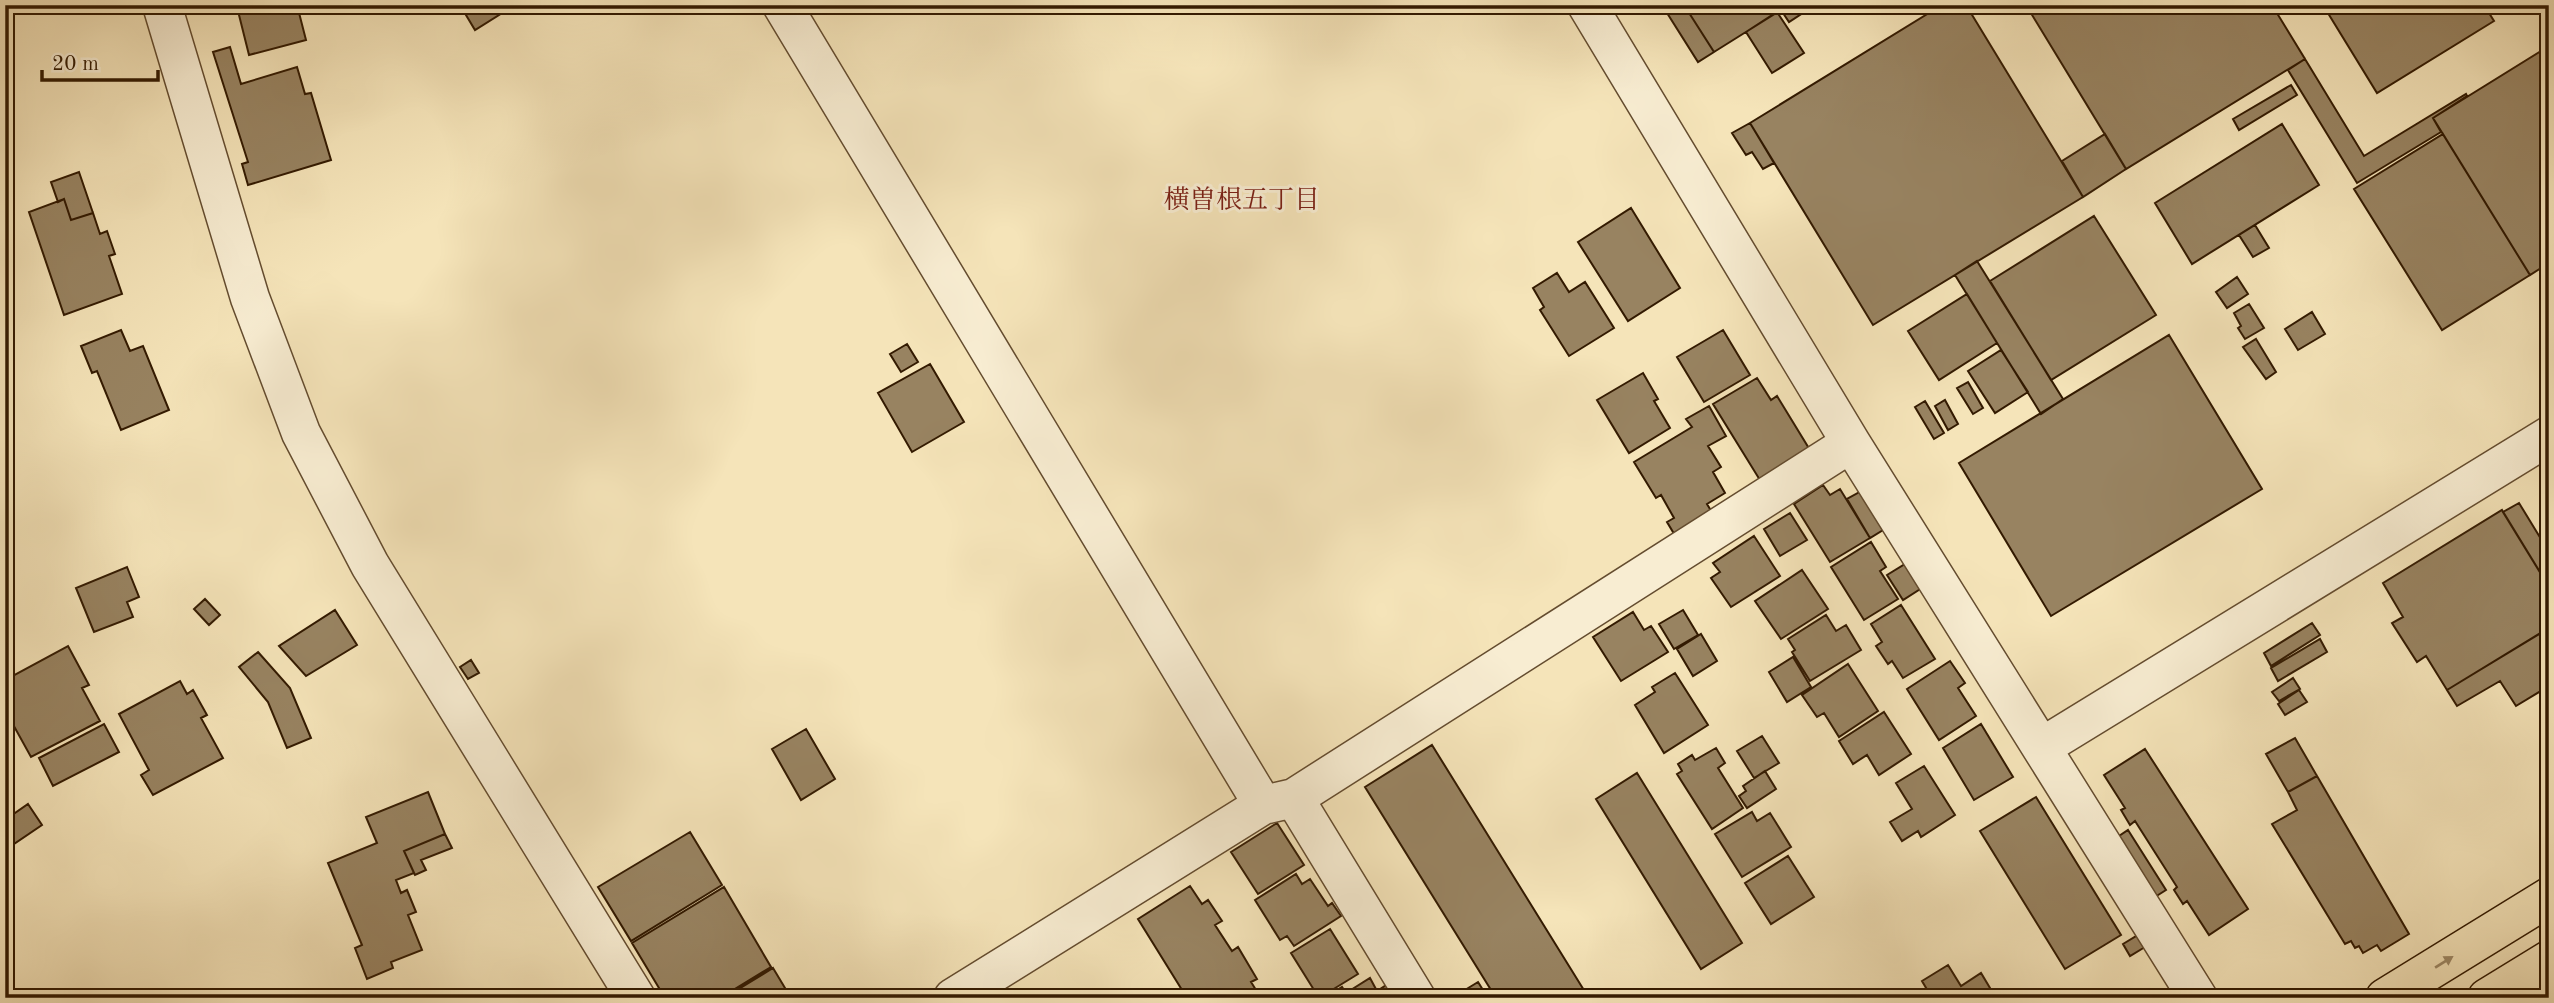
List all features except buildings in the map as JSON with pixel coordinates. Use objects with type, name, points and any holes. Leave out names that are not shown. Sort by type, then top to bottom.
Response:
[{"type":"highway","points":[[2385,998],[2549,897]]},
{"type":"highway","points":[[2487,998],[2549,960]]},
{"type":"street","points":[[162,5],[250,298],[301,433],[370,565],[636,998]]},
{"type":"street","points":[[782,5],[1279,802],[1416,998]]},
{"type":"street","points":[[1587,5],[1851,443],[2198,998]]},
{"type":"street","points":[[2042,747],[2549,436]]},
{"type":"street","points":[[953,998],[1279,802],[1851,443]]},
{"type":"district","name":"横曽根五丁目","points":[[1242,201]]}]
